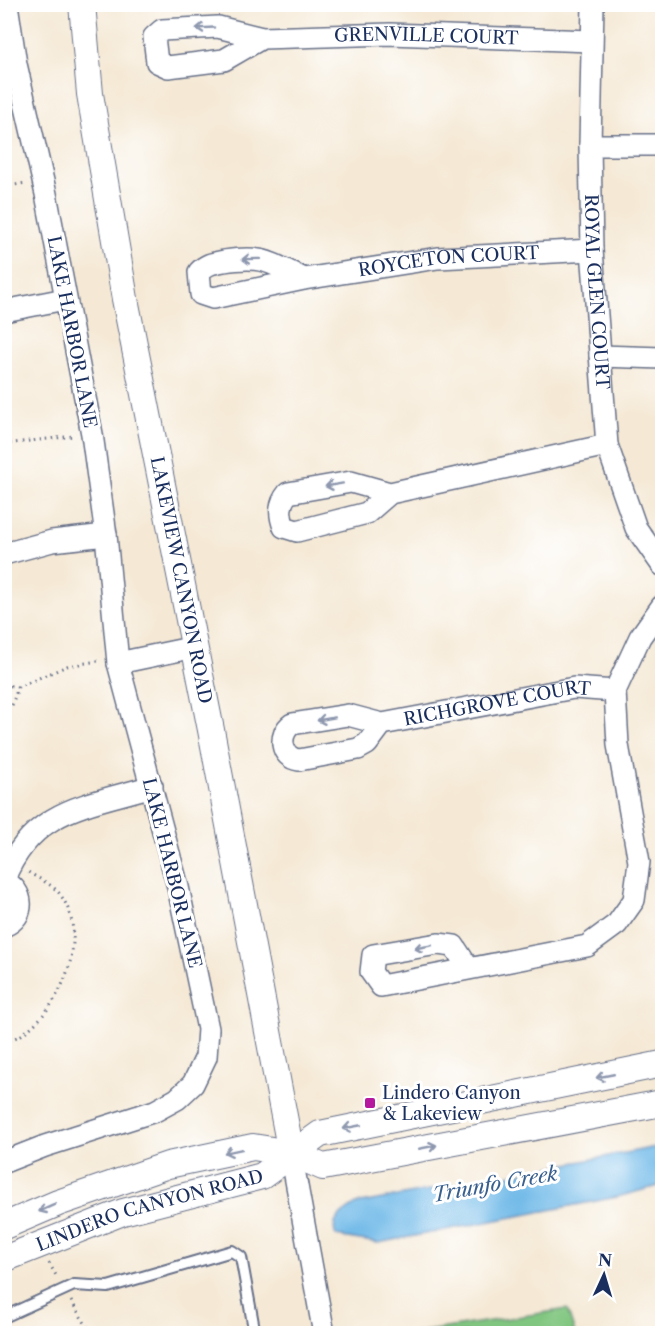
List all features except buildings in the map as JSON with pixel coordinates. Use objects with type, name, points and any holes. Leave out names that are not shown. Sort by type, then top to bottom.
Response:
[{"type":"street","name":"LAKE HARBOR LANE","points":[[4,1162],[45,1146],[154,1111],[177,1099],[193,1084],[206,1057],[208,1029],[178,887],[118,663],[106,535],[92,434],[46,194],[10,66],[7,4]]},
{"type":"street","name":"LAKEVIEW CANYON ROAD","points":[[82,4],[90,94],[125,299],[195,647],[291,1153]]},
{"type":"street","name":"ROYAL GLEN COURT","points":[[593,4],[590,145],[592,250],[607,445],[636,528],[663,565]]},
{"type":"street","name":"GRENVILLE COURT","points":[[262,38],[390,34],[591,41]]},
{"type":"street","points":[[590,145],[663,145]]},
{"type":"street","name":"ROYCETON COURT","points":[[304,279],[438,258],[592,250]]},
{"type":"street","points":[[4,311],[65,299]]},
{"type":"street","points":[[600,356],[663,358]]},
{"type":"street","points":[[390,494],[607,445]]},
{"type":"street","points":[[4,554],[52,541],[106,535]]},
{"type":"street","points":[[469,969],[586,946],[617,924],[634,900],[639,862],[618,745],[615,691],[640,637],[663,606]]},
{"type":"street","points":[[118,663],[195,647]]},
{"type":"street","name":"RICHGROVE COURT","points":[[382,724],[574,688],[615,691]]},
{"type":"street","points":[[4,926],[15,919],[21,905],[18,891],[7,874],[23,842],[42,825],[66,811],[152,786]]},
{"type":"street","name":"LINDERO CANYON ROAD","points":[[4,1259],[123,1212],[262,1176],[320,1134],[663,1064]]},
{"type":"street","name":"LINDERO CANYON ROAD","points":[[4,1226],[58,1203],[168,1165],[253,1147],[291,1153],[323,1167],[663,1103]]},
{"type":"street","points":[[291,1153],[324,1334]]},
{"type":"lane","points":[[4,1317],[74,1286],[108,1287],[232,1251],[241,1257],[255,1334]]},
{"type":"path","points":[[4,444],[92,434]]},
{"type":"path","points":[[4,686],[18,687],[67,666],[102,660],[118,663]]},
{"type":"path","points":[[4,714],[12,705],[18,687]]},
{"type":"path","points":[[4,1042],[24,1034],[48,1007],[66,972],[73,948],[74,930],[69,910],[58,891],[7,874]]},
{"type":"green space","points":[[567,1309],[575,1333],[414,1333]]},
{"type":"water","name":"Triunfo Creek","points":[[662,1146],[662,1185],[617,1197],[378,1243],[336,1236],[334,1230],[339,1217],[356,1204]]},
{"type":"place","name":"Lindero Canyon & Lakeview","points":[[370,1103]]}]
